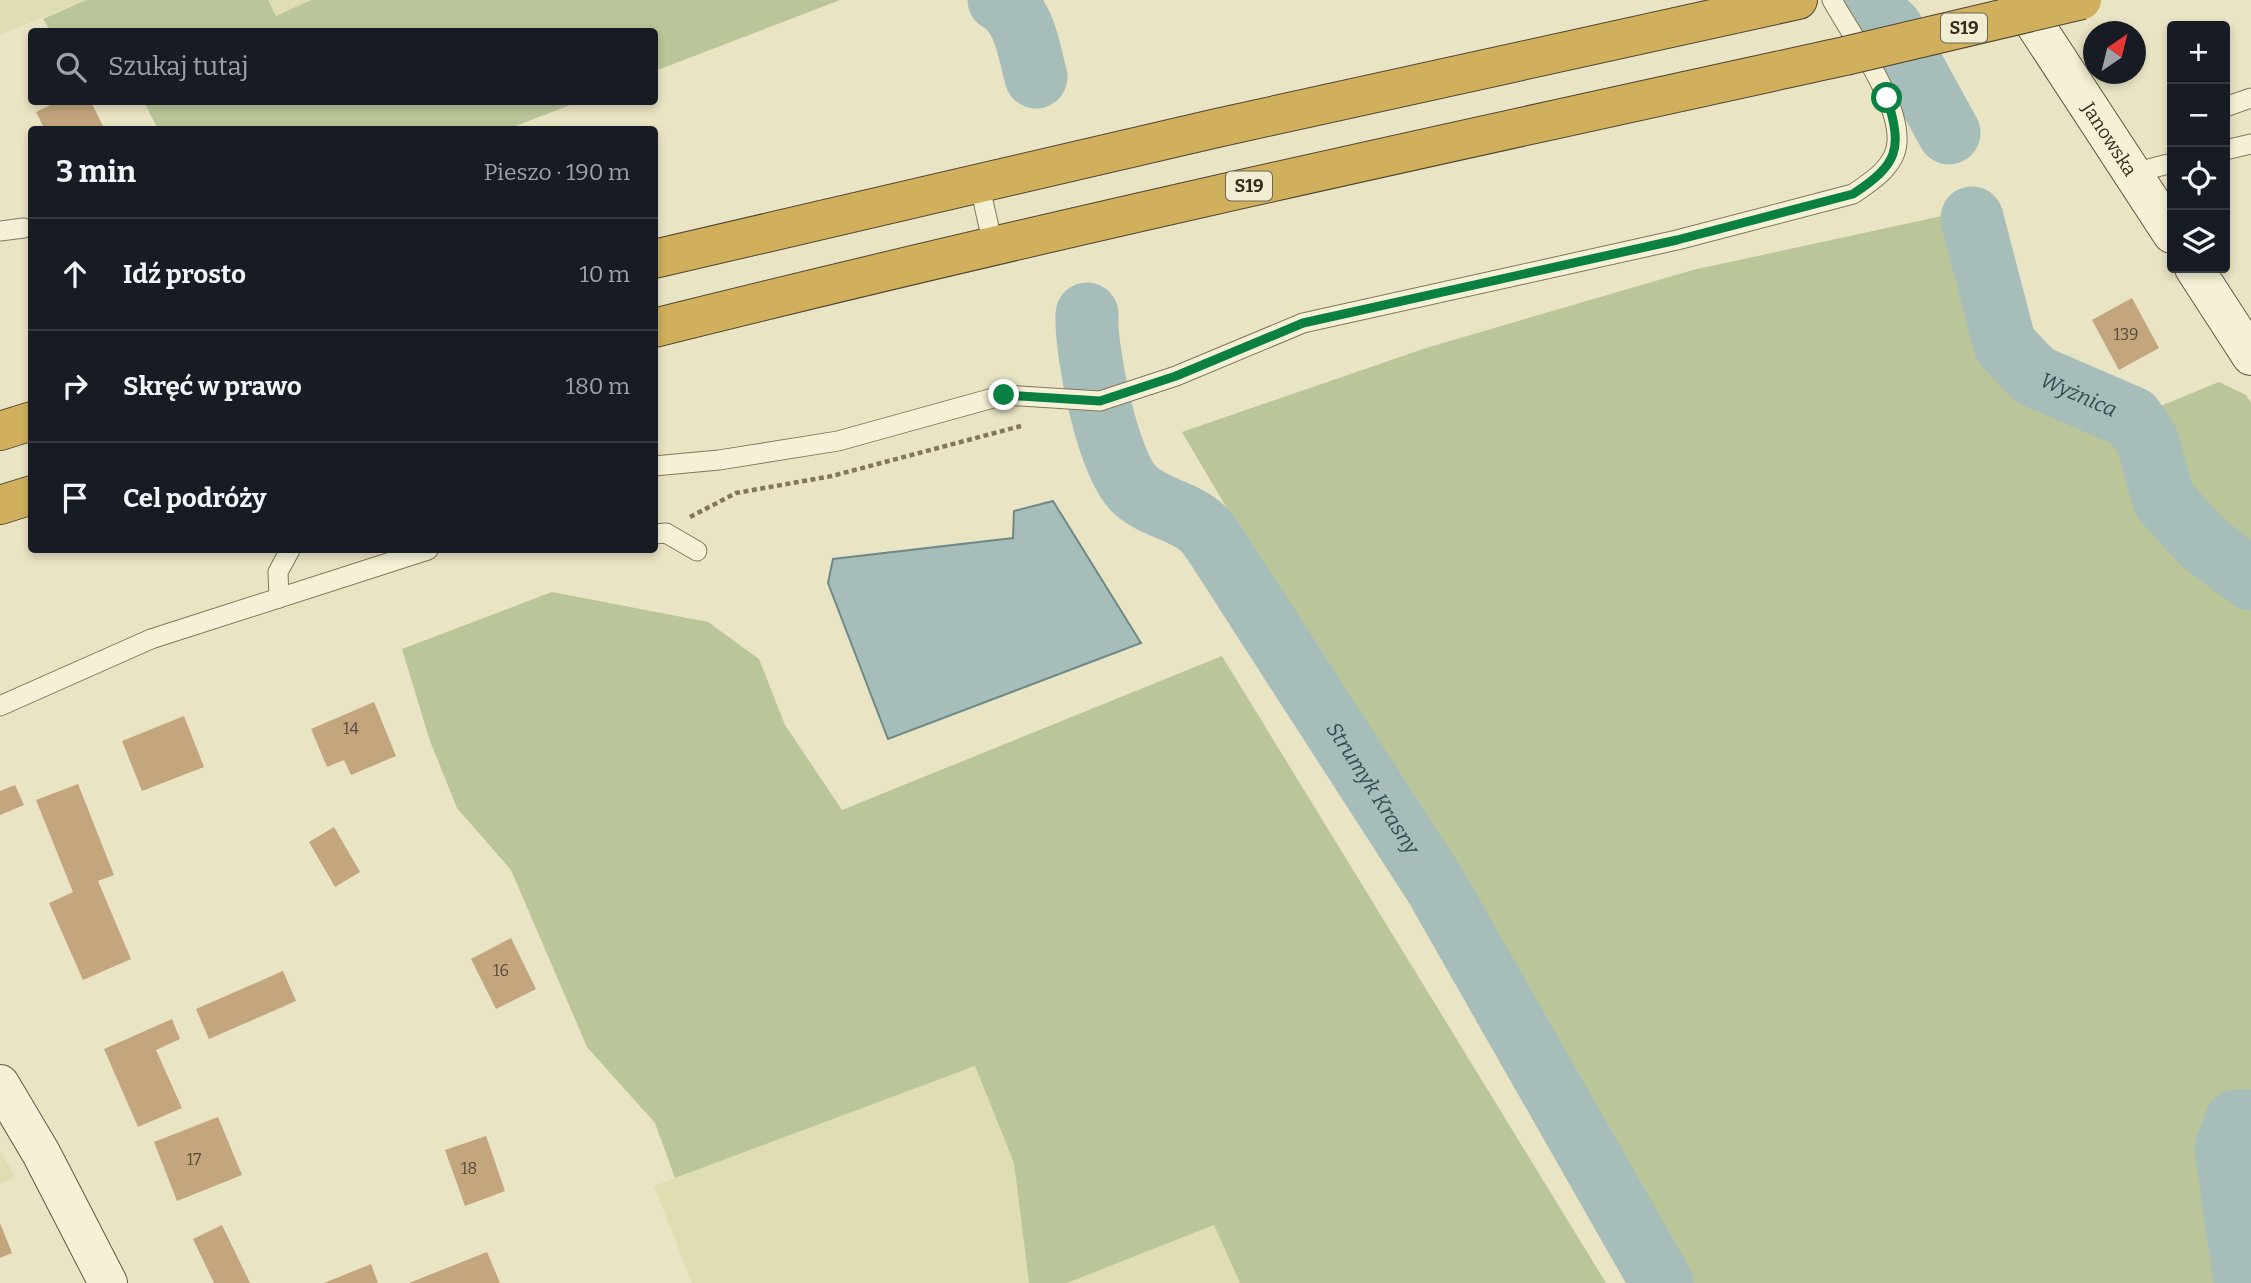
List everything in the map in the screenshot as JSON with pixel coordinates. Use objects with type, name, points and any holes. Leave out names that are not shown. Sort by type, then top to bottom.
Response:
[{"type":"highway","points":[[658,258],[979,183],[1798,0]]},
{"type":"highway","name":"S19","points":[[658,327],[993,245],[1845,56],[2082,0]]},
{"type":"highway","points":[[0,430],[28,422]]},
{"type":"highway","points":[[0,505],[28,496]]},
{"type":"street","name":"Janowska","points":[[2020,0],[2155,206]]},
{"type":"street","points":[[2197,273],[2251,356]]},
{"type":"street","points":[[0,1084],[41,1153],[108,1283]]},
{"type":"lane","points":[[658,466],[719,460],[838,441],[1004,395],[1076,401],[1113,396],[1176,376],[1303,323],[1677,240],[1853,194],[1876,178],[1889,163],[1898,144],[1887,98],[1832,0]]},
{"type":"lane","points":[[2230,105],[2251,98]]},
{"type":"lane","points":[[2230,149],[2251,144]]},
{"type":"lane","points":[[2155,206],[2144,170],[2167,164]]},
{"type":"lane","points":[[979,183],[993,245]]},
{"type":"lane","points":[[0,231],[24,228]]},
{"type":"lane","points":[[660,533],[697,551]]},
{"type":"lane","points":[[279,598],[278,572],[288,553]]},
{"type":"lane","points":[[0,706],[151,639],[419,553]]},
{"type":"path","points":[[660,533],[736,493],[832,476],[1035,422],[1076,401]]},
{"type":"green space","points":[[0,0],[86,0],[0,35]]},
{"type":"green space","points":[[86,0],[268,0],[276,16],[311,0],[840,0],[658,70],[658,28],[49,28],[43,19]]},
{"type":"green space","points":[[268,0],[311,0],[276,16]]},
{"type":"green space","points":[[146,105],[570,105],[516,126],[156,126]]},
{"type":"green space","points":[[1965,211],[2002,350],[2032,384],[2126,425],[2139,445],[2157,500],[2197,548],[2251,592],[2251,1112],[2232,1110],[2219,1150],[2238,1283],[1670,1283],[1467,916],[1182,432],[1426,348],[1693,270]]},
{"type":"green space","points":[[2219,382],[2246,395],[2251,403],[2251,572],[2207,538],[2170,496],[2156,443],[2136,416]]},
{"type":"green space","points":[[552,592],[708,622],[759,659],[785,725],[842,810],[1222,656],[1606,1283],[1240,1283],[1214,1225],[1067,1283],[1029,1283],[1014,1163],[975,1066],[675,1178],[655,1123],[587,1047],[511,870],[457,808],[430,741],[402,649]]},
{"type":"green space","points":[[975,1066],[1014,1163],[1029,1283],[692,1283],[654,1186]]},
{"type":"green space","points":[[2242,1130],[2251,1130],[2251,1271],[2234,1150]]},
{"type":"green space","points":[[0,1151],[16,1177],[0,1184]]},
{"type":"green space","points":[[1214,1225],[1240,1283],[1067,1283]]},
{"type":"water","points":[[1053,501],[1141,643],[888,739],[828,583],[833,559],[1013,538],[1014,511]]},
{"type":"building","points":[[51,105],[92,105],[103,126],[43,126],[36,112]]},
{"type":"building","points":[[2132,298],[2159,348],[2119,370],[2092,320]]},
{"type":"building","points":[[374,702],[396,756],[351,775],[344,760],[327,767],[311,729]]},
{"type":"building","points":[[184,716],[204,767],[142,791],[122,741]]},
{"type":"building","points":[[78,784],[114,875],[98,881],[131,959],[83,980],[49,903],[73,892],[36,800]]},
{"type":"building","points":[[15,785],[24,805],[0,815],[0,791]]},
{"type":"building","points":[[334,827],[360,872],[335,887],[309,842]]},
{"type":"building","points":[[511,938],[536,989],[496,1009],[471,959]]},
{"type":"building","points":[[283,971],[296,1001],[209,1039],[196,1009]]},
{"type":"building","points":[[172,1019],[180,1039],[156,1050],[182,1108],[138,1127],[104,1049]]},
{"type":"building","points":[[218,1117],[242,1175],[177,1201],[154,1142]]},
{"type":"building","points":[[486,1136],[505,1191],[465,1206],[445,1150]]},
{"type":"building","points":[[0,1223],[12,1253],[0,1258]]},
{"type":"building","points":[[222,1225],[250,1283],[214,1283],[193,1239]]},
{"type":"building","points":[[487,1252],[500,1283],[409,1283]]},
{"type":"building","points":[[371,1264],[378,1283],[324,1283]]},
{"type":"waterway","name":"Strumyk Krasny","points":[[999,0],[1008,6],[1020,24],[1036,77]]},
{"type":"waterway","name":"Wyżnica","points":[[1864,0],[1892,29],[1949,133]]},
{"type":"waterway","name":"Wyżnica","points":[[1972,218],[2005,345],[2035,376],[2132,418],[2147,440],[2164,500],[2203,543],[2251,579]]},
{"type":"waterway","name":"Strumyk Krasny","points":[[1087,314],[1090,353],[1100,406],[1124,476],[1141,495],[1200,526],[1217,547],[1435,885],[1662,1283]]},
{"type":"waterway","name":"Wyżnica","points":[[2245,1283],[2226,1148],[2236,1121],[2251,1121]]},
{"type":"route","points":[[1004,395],[1100,401],[1176,376],[1303,323],[1677,240],[1853,194],[1876,178],[1889,163],[1898,144],[1887,98]]}]
